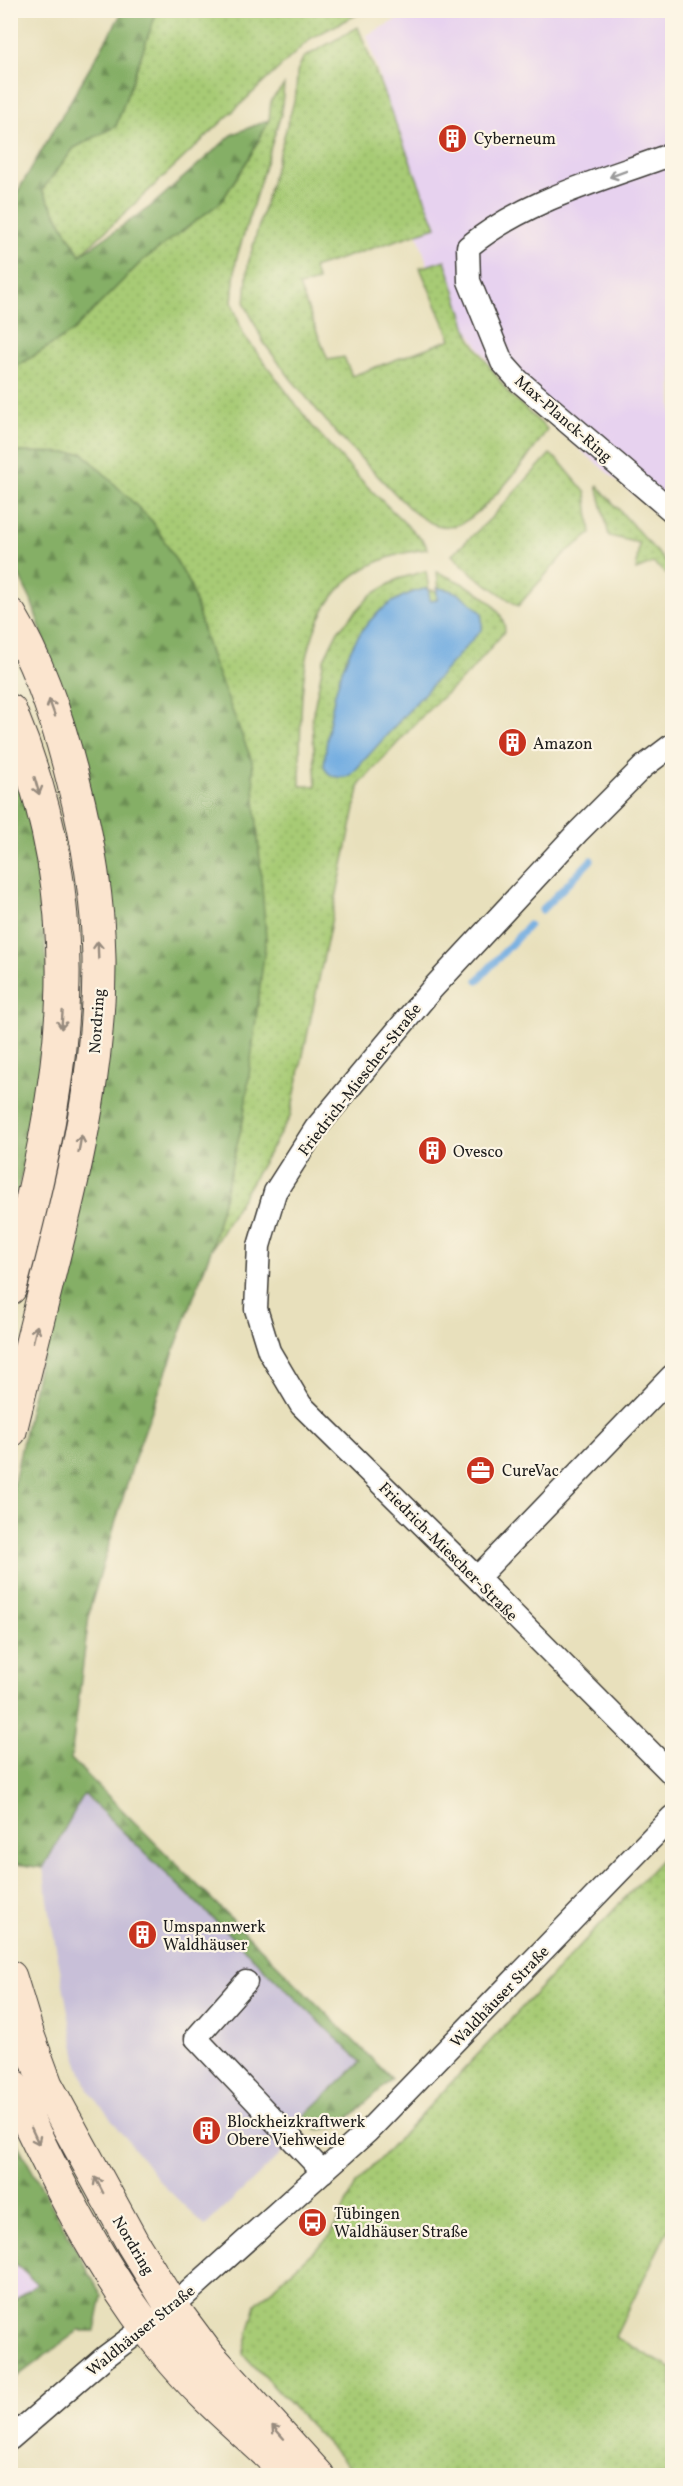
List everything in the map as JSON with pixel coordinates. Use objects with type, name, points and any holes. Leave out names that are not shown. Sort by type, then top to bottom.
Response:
[{"type":"street","name":"Max-Planck-Ring","points":[[672,154],[536,205],[486,232],[468,247],[469,281],[502,362],[519,381],[672,511]]},
{"type":"street","name":"Nordring","points":[[10,615],[21,632],[45,687],[80,805],[91,868],[99,970],[92,1075],[78,1157],[10,1431]]},
{"type":"street","name":"Nordring","points":[[10,711],[33,771],[54,853],[61,910],[64,964],[59,1061],[48,1133],[10,1288]]},
{"type":"street","name":"Friedrich-Miescher-Straße","points":[[672,745],[643,767],[577,833],[414,1009],[316,1128],[275,1192],[259,1246],[256,1310],[269,1352],[301,1405],[672,1774]]},
{"type":"street","points":[[477,1578],[672,1376]]},
{"type":"street","name":"Waldhäuser Straße","points":[[10,2439],[105,2357],[172,2307],[367,2132],[672,1817]]},
{"type":"street","name":"Nordring","points":[[10,1977],[46,2085],[103,2192],[172,2307],[207,2354],[318,2475]]},
{"type":"street","points":[[246,1982],[196,2038],[323,2172]]},
{"type":"street","name":"Nordring","points":[[10,2083],[74,2212],[108,2270],[146,2326],[186,2375],[292,2475]]},
{"type":"shaded area","points":[[413,11],[672,11],[672,527],[558,431],[491,365],[431,275],[415,227],[431,218],[384,92],[367,35]]},
{"type":"shaded area","points":[[83,1794],[362,2062],[302,2117],[291,2144],[205,2226],[161,2183],[88,2089],[77,2059],[43,1868]]},
{"type":"shaded area","points":[[10,2260],[37,2285],[11,2303],[10,2303]]},
{"type":"green space","points":[[123,11],[157,11],[116,126],[74,148],[42,190],[80,255],[150,207],[233,134],[269,120],[249,158],[221,202],[142,261],[72,332],[11,370],[11,203]]},
{"type":"green space","points":[[157,11],[364,11],[311,38],[80,255],[42,190],[74,148],[116,126]]},
{"type":"green space","points":[[358,27],[436,227],[313,268],[318,281],[299,286],[328,360],[344,357],[352,376],[451,339],[420,268],[445,260],[470,338],[509,394],[547,429],[519,468],[491,499],[478,512],[454,526],[436,525],[411,510],[337,434],[264,343],[245,304],[248,264],[296,94],[297,72],[303,58]]},
{"type":"green space","points":[[284,85],[281,114],[236,260],[232,302],[243,334],[313,427],[365,484],[425,543],[427,549],[383,560],[350,578],[328,604],[313,634],[305,669],[301,707],[300,786],[316,786],[312,718],[324,659],[338,631],[371,595],[398,579],[426,571],[429,590],[439,591],[437,572],[469,587],[489,601],[503,620],[505,631],[469,673],[425,713],[360,784],[290,1117],[211,1250],[244,1116],[210,654],[190,584],[83,453],[11,452],[11,370],[72,332],[142,261],[221,202],[269,121],[271,100]]},
{"type":"green space","points":[[11,452],[83,453],[153,522],[190,584],[210,654],[252,761],[266,938],[244,1116],[211,1250],[136,1454],[90,1608],[71,1759],[392,2079],[339,2127],[317,2130],[302,2118],[361,2062],[84,1794],[43,1868],[11,1863],[11,1496],[110,1032],[84,761],[31,600],[11,559]]},
{"type":"green space","points":[[550,454],[560,462],[586,493],[591,534],[565,553],[518,606],[475,576],[452,555],[490,519]]},
{"type":"green space","points":[[597,485],[671,568],[672,578],[653,563],[636,570],[639,543],[609,536]]},
{"type":"green space","points":[[11,751],[20,774],[39,863],[49,1001],[41,1094],[11,1219]]},
{"type":"green space","points":[[672,1848],[672,2221],[615,2337],[672,2369],[672,2475],[357,2475],[243,2354],[256,2304],[331,2235],[356,2184]]},
{"type":"green space","points":[[10,2126],[18,2145],[102,2296],[95,2331],[78,2331],[11,2381],[11,2303],[37,2284],[11,2260]]},
{"type":"water","points":[[428,588],[430,601],[437,600],[437,588],[451,590],[467,599],[482,613],[482,629],[351,775],[339,777],[331,775],[324,766],[327,738],[338,683],[348,656],[360,633],[378,613],[400,598]]},
{"type":"waterway","points":[[542,910],[591,860]]},
{"type":"waterway","points":[[478,980],[529,925]]},
{"type":"place","name":"Cyberneum","points":[[453,138]]},
{"type":"place","name":"Amazon","points":[[512,743]]},
{"type":"place","name":"Ovesco","points":[[432,1151]]},
{"type":"place","name":"CureVac","points":[[481,1470]]},
{"type":"place","name":"Umspannwerk Waldhäuser","points":[[142,1935]]},
{"type":"place","name":"Blockheizkraftwerk Obere Viehweide","points":[[206,2130]]},
{"type":"place","name":"Tübingen Waldhäuser Straße","points":[[313,2222]]}]
